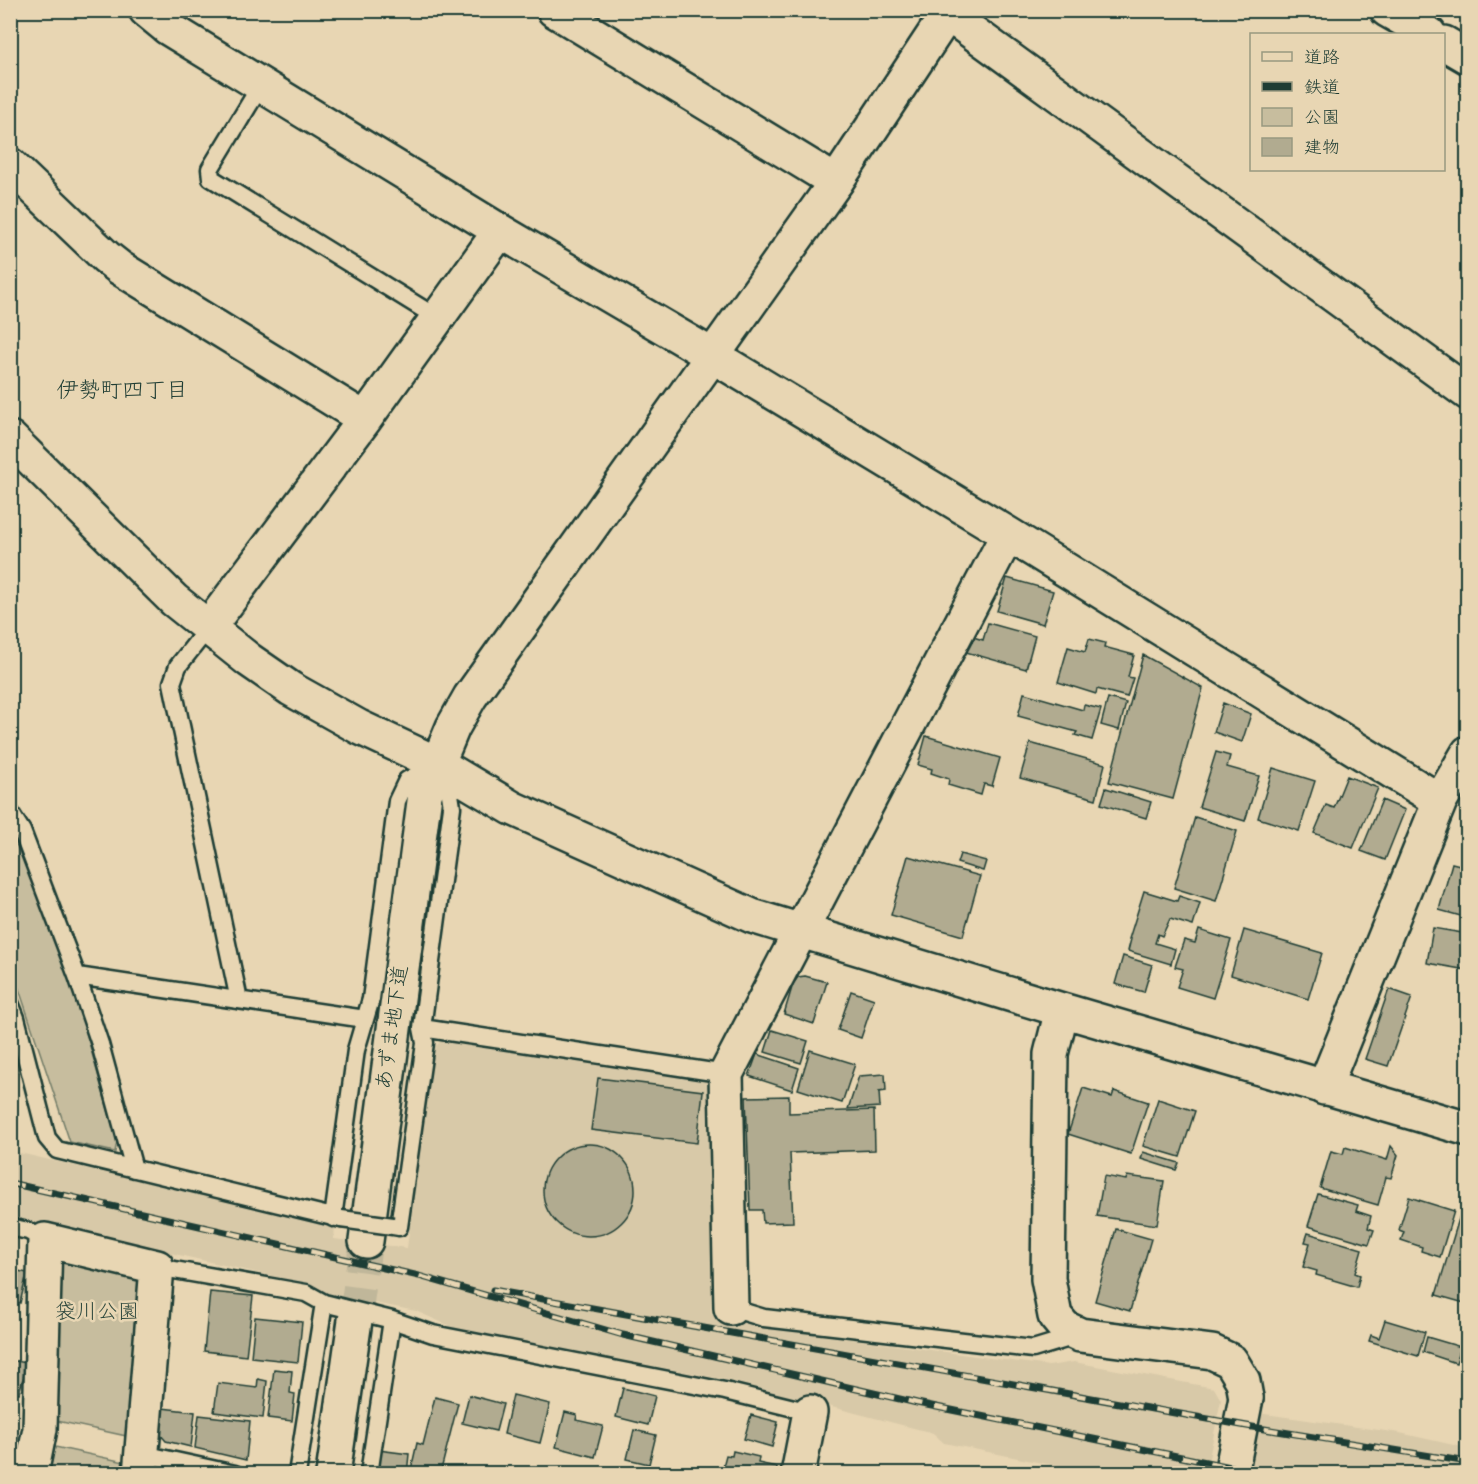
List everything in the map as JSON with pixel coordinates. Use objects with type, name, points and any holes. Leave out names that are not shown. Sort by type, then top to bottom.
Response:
[{"type":"street","points":[[554,10],[836,182]]},
{"type":"street","points":[[1387,10],[1427,33]]},
{"type":"street","points":[[947,12],[1467,393]]},
{"type":"street","name":"あずま地下道","points":[[379,1234],[425,794],[453,727],[470,697],[836,182],[947,12]]},
{"type":"street","points":[[165,16],[261,85],[500,231],[1008,534],[1440,801]]},
{"type":"street","points":[[1445,44],[1467,57]]},
{"type":"street","points":[[10,165],[120,268],[365,419]]},
{"type":"street","points":[[208,628],[365,419],[436,317],[500,231]]},
{"type":"street","points":[[10,438],[174,600],[208,628],[291,689],[359,727],[438,764],[512,808],[752,916],[1467,1129]]},
{"type":"street","points":[[731,1308],[726,1074],[1008,534]]},
{"type":"street","points":[[1324,1088],[1440,801],[1467,753]]},
{"type":"street","points":[[1062,1010],[1051,1054],[1048,1279],[1055,1316],[1065,1328],[1080,1335],[1212,1352],[1231,1361],[1243,1381],[1246,1398],[1231,1473]]},
{"type":"street","points":[[31,1473],[40,1429],[45,1240],[157,1267],[142,1464]]},
{"type":"street","points":[[333,1473],[355,1320]]},
{"type":"street","points":[[798,1473],[810,1412]]},
{"type":"lane","points":[[261,85],[210,169],[211,178],[436,317]]},
{"type":"lane","points":[[208,628],[178,666],[172,683],[239,1000]]},
{"type":"lane","points":[[10,1003],[16,1018],[47,1138],[57,1150],[337,1219],[379,1234],[399,1227],[425,1043],[422,1028],[452,807],[449,788],[438,764],[407,780],[397,801],[371,999],[356,1050],[337,1219]]},
{"type":"lane","points":[[10,812],[26,842],[77,976],[100,1044],[134,1169]]},
{"type":"lane","points":[[77,976],[365,1019]]},
{"type":"lane","points":[[422,1028],[726,1074]]},
{"type":"lane","points":[[10,1227],[28,1231],[45,1240]]},
{"type":"lane","points":[[157,1267],[306,1293],[324,1303],[392,1320],[434,1334],[725,1390],[810,1412]]},
{"type":"lane","points":[[297,1473],[324,1303]]},
{"type":"lane","points":[[731,1308],[764,1318],[1033,1349],[1080,1335]]},
{"type":"lane","points":[[369,1473],[392,1320]]},
{"type":"lane","points":[[142,1464],[235,1473]]},
{"type":"shaded area","points":[[443,1040],[709,1081],[714,1091],[711,1314],[776,1329],[1049,1366],[1074,1362],[1214,1388],[1221,1400],[1206,1473],[1091,1473],[944,1443],[933,1433],[727,1380],[454,1328],[416,1311],[328,1294],[307,1284],[11,1217],[11,1151],[335,1226],[334,1239],[407,1248],[432,1049]]},
{"type":"shaded area","points":[[1257,1413],[1400,1433],[1467,1448],[1467,1473],[1247,1474]]},
{"type":"green space","points":[[11,830],[69,973],[117,1141],[115,1152],[70,1142],[11,965]]},
{"type":"green space","name":"袋川公園","points":[[65,1254],[144,1278],[131,1437],[48,1419],[54,1260]]},
{"type":"green space","points":[[46,1445],[129,1463],[127,1473],[41,1474]]},
{"type":"building","points":[[1007,578],[1053,591],[1043,624],[997,611]]},
{"type":"building","points":[[988,623],[1035,636],[1026,669],[966,652],[970,636],[983,640]]},
{"type":"building","points":[[1089,639],[1105,643],[1104,647],[1134,655],[1128,677],[1133,678],[1127,697],[1097,689],[1096,694],[1058,682],[1068,647],[1085,652]]},
{"type":"building","points":[[1143,655],[1203,688],[1173,799],[1109,782]]},
{"type":"building","points":[[1024,693],[1083,710],[1084,705],[1101,709],[1092,740],[1075,735],[1077,732],[1018,716]]},
{"type":"building","points":[[1108,698],[1126,703],[1119,730],[1101,725]]},
{"type":"building","points":[[1223,703],[1251,714],[1242,742],[1214,732]]},
{"type":"building","points":[[926,736],[1000,758],[992,786],[984,784],[981,795],[948,785],[949,779],[931,773],[932,769],[918,765]]},
{"type":"building","points":[[1030,743],[1105,764],[1096,799],[1020,778]]},
{"type":"building","points":[[1216,752],[1230,756],[1227,767],[1259,776],[1245,821],[1199,807]]},
{"type":"building","points":[[1273,768],[1315,781],[1299,831],[1258,818]]},
{"type":"building","points":[[1347,776],[1378,788],[1353,848],[1314,833],[1326,805],[1334,808]]},
{"type":"building","points":[[1106,788],[1151,802],[1146,818],[1101,804]]},
{"type":"building","points":[[1382,800],[1405,810],[1385,860],[1361,851]]},
{"type":"building","points":[[1195,817],[1237,831],[1216,901],[1174,888]]},
{"type":"building","points":[[960,854],[986,861],[983,871],[957,863]]},
{"type":"building","points":[[908,856],[980,876],[963,936],[891,915]]},
{"type":"building","points":[[1452,863],[1468,867],[1468,918],[1439,910]]},
{"type":"building","points":[[1144,891],[1177,901],[1179,896],[1200,903],[1193,926],[1170,919],[1162,936],[1158,934],[1155,943],[1175,949],[1171,964],[1128,951],[1131,939],[1129,939]]},
{"type":"building","points":[[1433,928],[1468,934],[1467,970],[1427,963]]},
{"type":"building","points":[[1199,930],[1231,940],[1213,998],[1177,987],[1183,969],[1175,967],[1184,940],[1195,943]]},
{"type":"building","points":[[1244,930],[1322,953],[1308,999],[1231,975]]},
{"type":"building","points":[[1123,956],[1152,965],[1144,992],[1115,984]]},
{"type":"building","points":[[805,976],[827,982],[814,1024],[784,1014],[793,984],[798,977]]},
{"type":"building","points":[[1389,989],[1412,997],[1388,1066],[1365,1059]]},
{"type":"building","points":[[851,991],[874,999],[861,1038],[838,1030]]},
{"type":"building","points":[[772,1030],[808,1041],[801,1063],[765,1052]]},
{"type":"building","points":[[810,1050],[855,1064],[842,1103],[798,1089]]},
{"type":"building","points":[[757,1054],[799,1068],[792,1090],[749,1076]]},
{"type":"building","points":[[885,1074],[886,1091],[879,1092],[880,1107],[848,1109],[859,1076]]},
{"type":"building","points":[[598,1078],[703,1091],[697,1143],[591,1130]]},
{"type":"building","points":[[1083,1088],[1112,1097],[1114,1091],[1148,1102],[1131,1154],[1068,1134]]},
{"type":"building","points":[[789,1096],[789,1113],[874,1110],[875,1150],[790,1153],[793,1222],[763,1223],[762,1210],[750,1210],[746,1097]]},
{"type":"building","points":[[1158,1099],[1195,1111],[1180,1157],[1143,1146]]},
{"type":"building","points":[[580,1144],[598,1144],[615,1151],[628,1164],[635,1181],[635,1199],[628,1216],[615,1229],[598,1236],[580,1236],[563,1229],[550,1216],[543,1199],[543,1181],[550,1164],[563,1151]]},
{"type":"building","points":[[1391,1146],[1398,1155],[1391,1178],[1386,1177],[1378,1205],[1320,1188],[1331,1151],[1343,1154],[1345,1147],[1387,1160]]},
{"type":"building","points":[[1143,1152],[1179,1163],[1176,1170],[1141,1159]]},
{"type":"building","points":[[1104,1176],[1126,1180],[1127,1176],[1164,1181],[1157,1225],[1097,1216]]},
{"type":"building","points":[[1468,1192],[1468,1304],[1436,1295]]},
{"type":"building","points":[[1318,1194],[1358,1205],[1356,1211],[1371,1216],[1368,1228],[1374,1230],[1369,1244],[1308,1226]]},
{"type":"building","points":[[1409,1197],[1454,1211],[1440,1257],[1421,1251],[1422,1247],[1401,1240],[1404,1232],[1399,1230]]},
{"type":"building","points":[[1116,1229],[1151,1239],[1130,1311],[1095,1301]]},
{"type":"building","points":[[1308,1233],[1362,1249],[1355,1273],[1360,1275],[1357,1287],[1316,1275],[1317,1271],[1303,1267],[1310,1243],[1305,1242]]},
{"type":"building","points":[[10,1269],[27,1273],[20,1303],[10,1301]]},
{"type":"building","points":[[210,1292],[253,1296],[246,1356],[204,1351]]},
{"type":"building","points":[[255,1317],[302,1322],[298,1362],[251,1357]]},
{"type":"building","points":[[1385,1320],[1425,1332],[1418,1356],[1369,1341],[1371,1335],[1379,1338]]},
{"type":"building","points":[[1427,1337],[1461,1347],[1456,1363],[1423,1352]]},
{"type":"building","points":[[10,1360],[27,1363],[19,1393],[10,1391]]},
{"type":"building","points":[[274,1369],[292,1371],[290,1393],[295,1394],[292,1421],[268,1418]]},
{"type":"building","points":[[258,1379],[267,1381],[263,1418],[214,1412],[218,1383],[257,1388]]},
{"type":"building","points":[[623,1388],[655,1396],[648,1425],[616,1417]]},
{"type":"building","points":[[469,1395],[503,1404],[496,1431],[462,1423]]},
{"type":"building","points":[[513,1395],[550,1404],[540,1443],[504,1434]]},
{"type":"building","points":[[435,1397],[458,1403],[440,1474],[410,1474],[417,1443],[423,1445]]},
{"type":"building","points":[[162,1408],[195,1412],[191,1447],[166,1441],[159,1433]]},
{"type":"building","points":[[565,1412],[577,1415],[576,1420],[603,1426],[595,1457],[556,1447]]},
{"type":"building","points":[[199,1415],[250,1421],[246,1460],[195,1448]]},
{"type":"building","points":[[751,1415],[778,1422],[772,1447],[744,1439]]},
{"type":"building","points":[[634,1430],[656,1435],[649,1464],[627,1459]]},
{"type":"building","points":[[378,1450],[409,1454],[407,1474],[374,1474]]},
{"type":"building","points":[[733,1451],[759,1457],[758,1463],[777,1467],[776,1474],[721,1474],[726,1455],[732,1456]]},
{"type":"tunnel","points":[[355,1320],[366,1241]]},
{"type":"railway","points":[[10,1183],[419,1276],[623,1335],[917,1403],[1265,1474]]},
{"type":"railway","points":[[493,1290],[1258,1428],[1468,1462]]},
{"type":"district","name":"伊勢町四丁目","points":[[122,393]]}]
